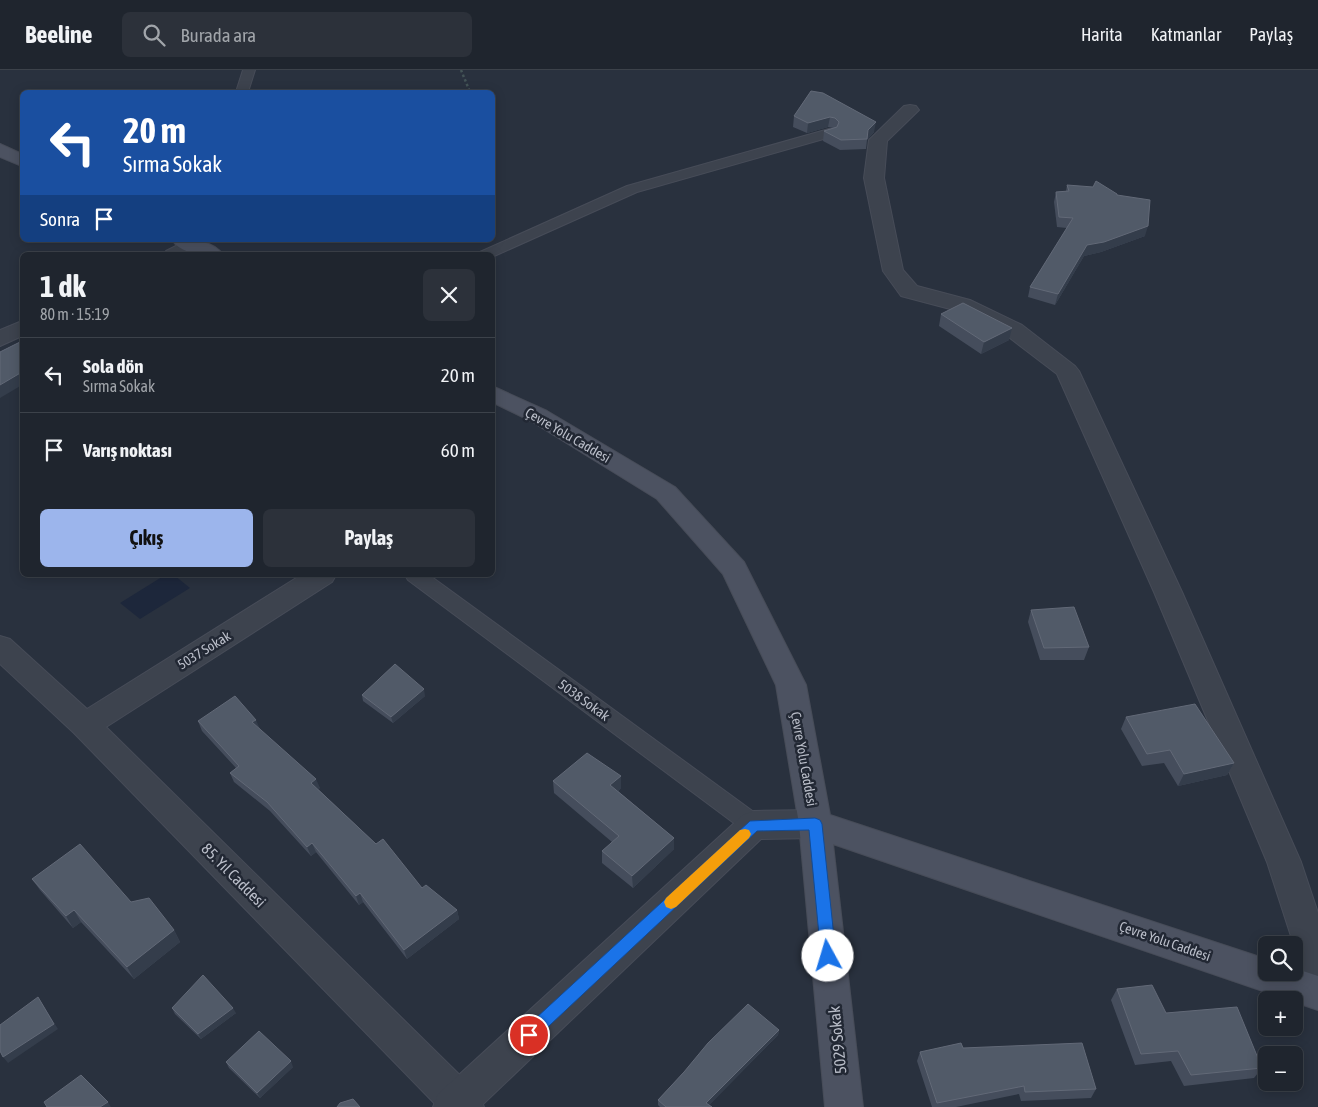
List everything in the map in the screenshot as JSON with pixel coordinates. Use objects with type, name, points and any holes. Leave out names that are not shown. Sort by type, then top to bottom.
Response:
[{"type":"main road","points":[[0,150],[20,160]]},
{"type":"main road","points":[[188,243],[207,252]]},
{"type":"main road","name":"Çevre Yolu Caddesi","points":[[495,394],[539,416],[666,493],[734,570],[791,685],[815,824],[1318,992]]},
{"type":"main road","name":"5029 Sokak","points":[[815,824],[844,1107]]},
{"type":"street","points":[[910,110],[878,140],[874,178],[893,271],[909,291],[962,304],[1014,330],[1067,371],[1168,592],[1284,862],[1318,964]]},
{"type":"street","points":[[177,252],[188,243]]},
{"type":"street","points":[[0,339],[20,329]]},
{"type":"street","name":"5037 Sokak","points":[[85,725],[319,577]]},
{"type":"street","name":"85. Yıl Caddesi","points":[[0,648],[85,725],[458,1105]]},
{"type":"street","points":[[458,1105],[754,825],[815,824]]},
{"type":"lane","points":[[243,90],[249,70]]},
{"type":"lane","points":[[492,252],[632,189],[829,133]]},
{"type":"lane","name":"5038 Sokak","points":[[418,577],[754,825]]},
{"type":"path","points":[[461,70],[469,90]]},
{"type":"water","points":[[162,577],[176,577],[190,588],[140,619],[120,603]]},
{"type":"building","points":[[811,91],[823,93],[876,122],[868,130],[867,139],[841,140],[824,131],[837,127],[839,122],[835,118],[830,117],[808,123],[794,116]]},
{"type":"building","points":[[1096,181],[1117,195],[1150,200],[1148,226],[1104,242],[1087,245],[1058,294],[1030,287],[1073,218],[1059,217],[1056,192],[1069,191],[1067,185],[1093,187]]},
{"type":"building","points":[[963,303],[1012,328],[984,342],[941,314]]},
{"type":"building","points":[[20,342],[20,373],[0,385],[0,352]]},
{"type":"building","points":[[1074,607],[1089,647],[1044,648],[1031,610]]},
{"type":"building","points":[[395,664],[424,689],[391,717],[362,695]]},
{"type":"building","points":[[235,696],[256,720],[252,722],[316,779],[311,783],[376,844],[383,839],[422,888],[426,885],[457,910],[404,950],[360,893],[356,896],[312,843],[307,847],[267,802],[230,773],[239,766],[198,721]]},
{"type":"building","points":[[1195,704],[1234,763],[1184,774],[1170,750],[1147,754],[1126,717]]},
{"type":"building","points":[[587,753],[621,776],[610,785],[674,838],[632,876],[602,851],[619,836],[553,781]]},
{"type":"building","points":[[80,844],[131,902],[149,898],[174,930],[127,967],[74,910],[66,916],[32,879]]},
{"type":"building","points":[[203,975],[233,1008],[198,1034],[172,1008]]},
{"type":"building","points":[[1152,985],[1166,1013],[1237,1007],[1258,1058],[1258,1068],[1191,1075],[1178,1051],[1141,1054],[1117,989]]},
{"type":"building","points":[[38,997],[54,1024],[3,1057],[0,1051],[0,1025]]},
{"type":"building","points":[[748,1004],[779,1030],[706,1103],[712,1107],[666,1107],[658,1100],[708,1043]]},
{"type":"building","points":[[259,1031],[291,1061],[257,1093],[226,1062]]},
{"type":"building","points":[[961,1043],[963,1048],[1082,1043],[1096,1089],[1025,1092],[1024,1086],[937,1103],[920,1052]]},
{"type":"building","points":[[81,1075],[108,1102],[100,1107],[47,1107],[44,1102]]},
{"type":"building","points":[[353,1099],[360,1107],[337,1107],[340,1103]]},
{"type":"slow traffic","points":[[671,902],[745,834]]},
{"type":"route","points":[[529,1035],[754,825],[815,824],[828,956]]}]
